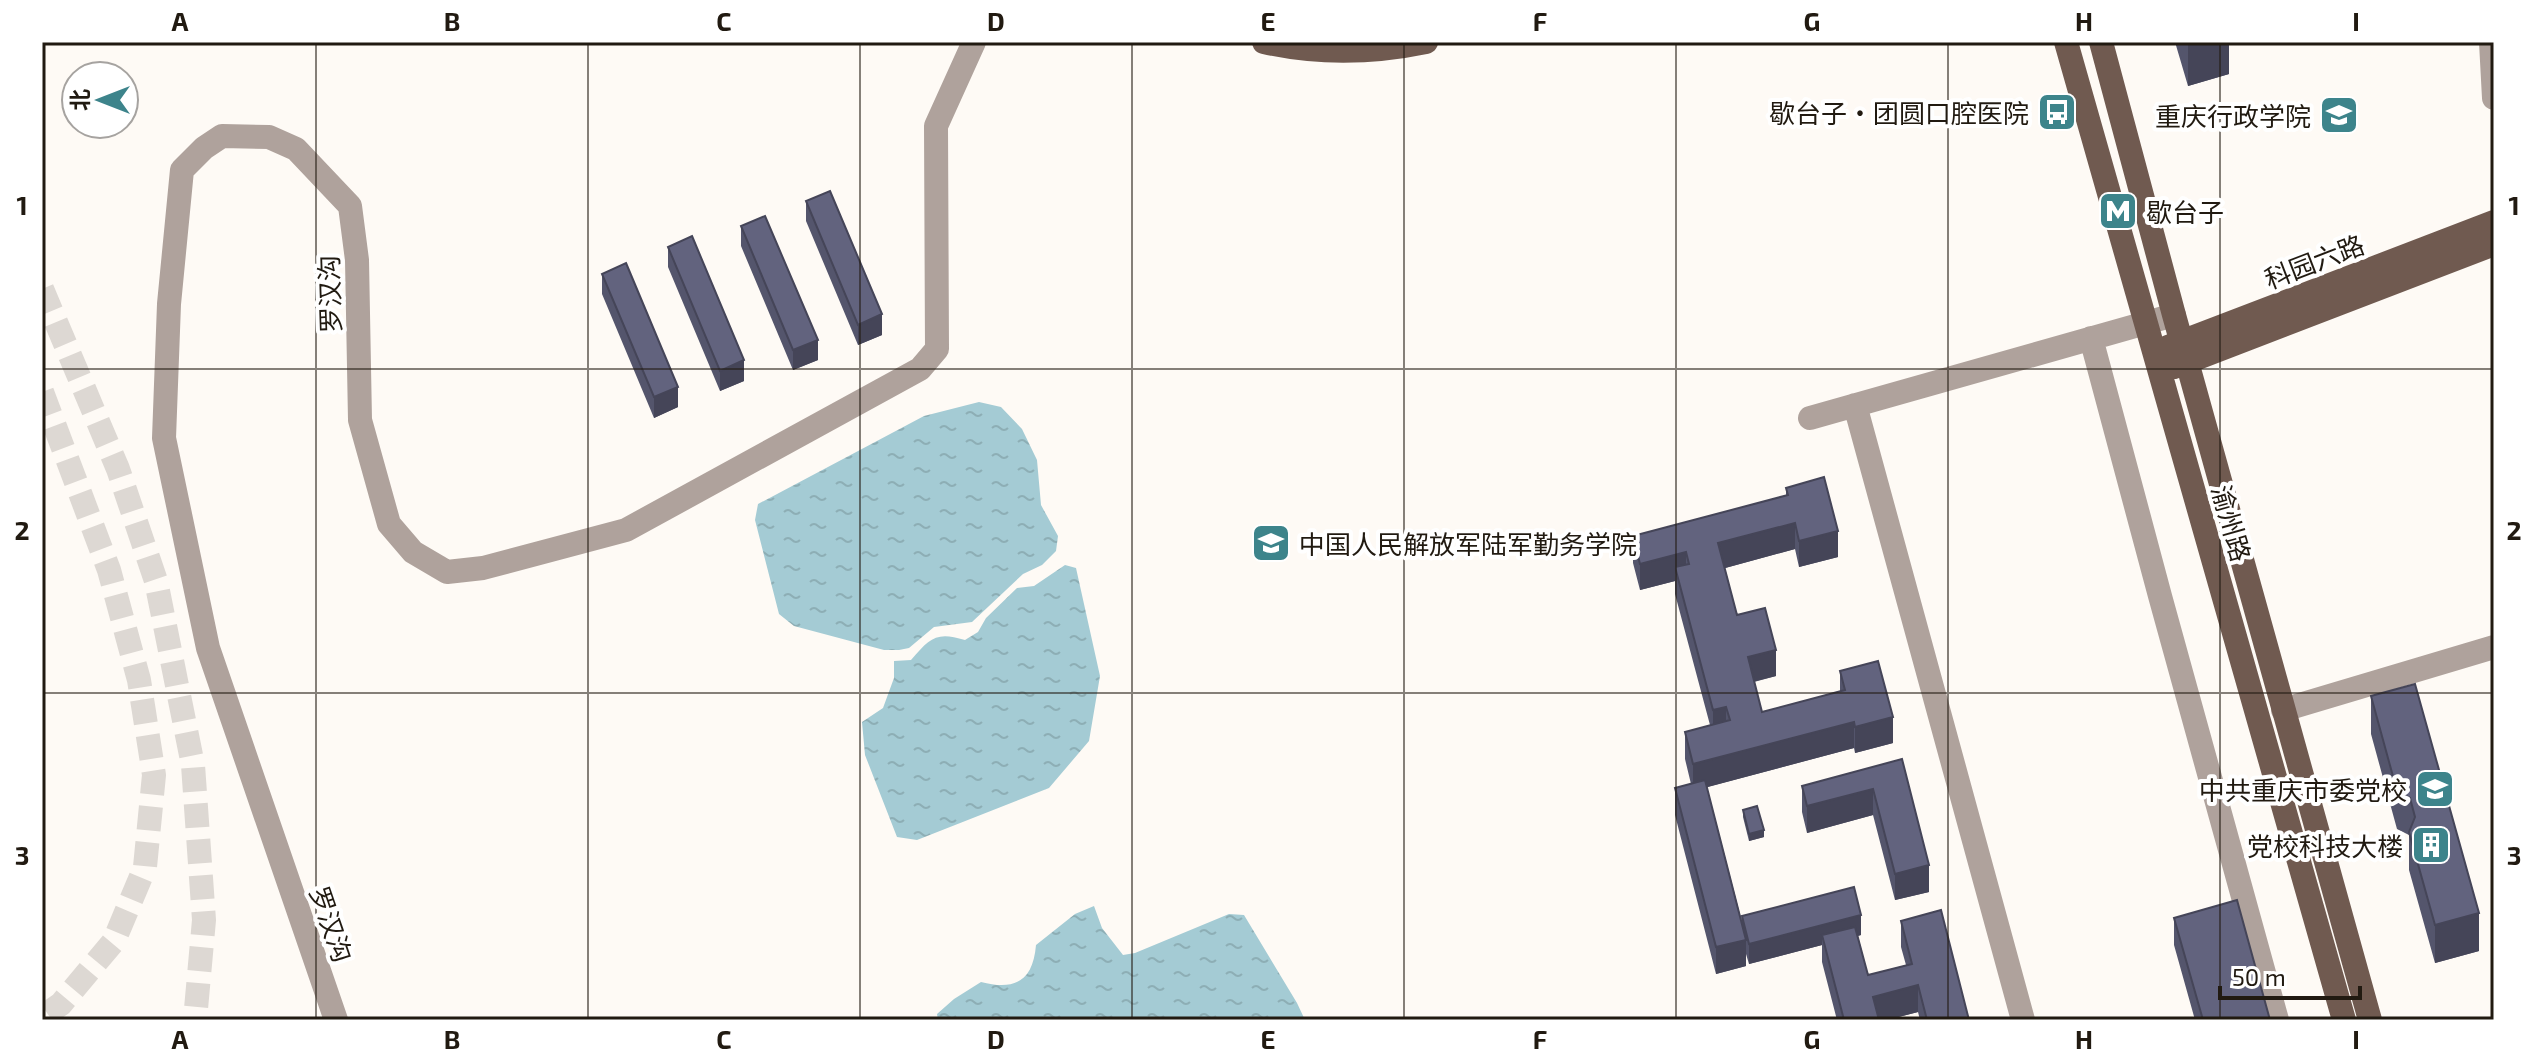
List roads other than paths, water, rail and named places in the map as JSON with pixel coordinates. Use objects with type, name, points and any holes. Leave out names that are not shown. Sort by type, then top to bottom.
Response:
[{"type":"main road","points":[[1264,42],[1305,49],[1351,51],[1395,49],[1426,42]]},
{"type":"main road","name":"渝州路","points":[[2066,42],[2344,1020]]},
{"type":"main road","name":"渝州路","points":[[2101,42],[2370,1020]]},
{"type":"main road","name":"科园六路","points":[[2184,352],[2494,222]]},
{"type":"main road","name":"科园六路","points":[[2157,362],[2494,244]]},
{"type":"street","name":"罗汉沟","points":[[336,1020],[208,648],[164,438],[169,304],[182,170],[204,148],[222,136],[269,137],[296,149],[350,206],[357,260],[360,420],[389,524],[413,552],[447,572],[483,568],[626,530],[920,369],[937,349],[936,126],[974,42]]},
{"type":"street","points":[[2491,42],[2494,98]]},
{"type":"street","points":[[1810,418],[2174,315]]},
{"type":"street","points":[[2091,338],[2277,1020]]},
{"type":"street","points":[[1855,405],[2023,1020]]},
{"type":"street","points":[[2283,710],[2494,647]]},
{"type":"water","points":[[979,402],[1001,407],[1022,429],[1037,460],[1041,505],[1058,536],[1056,551],[1042,565],[1023,574],[972,622],[934,627],[909,648],[884,650],[794,626],[779,614],[755,520],[758,504],[924,416]]},
{"type":"water","points":[[1065,565],[1076,568],[1100,676],[1089,741],[1049,788],[917,840],[897,837],[865,755],[862,722],[883,708],[894,678],[894,661],[911,660],[934,638],[947,636],[965,640],[978,632],[986,618],[1017,588],[1034,586]]},
{"type":"water","points":[[1094,906],[1102,928],[1123,955],[1135,953],[1229,914],[1244,915],[1305,1020],[938,1020],[937,1014],[981,982],[1004,985],[1020,980],[1031,967],[1036,945],[1075,914]]},
{"type":"tunnel","points":[[42,289],[118,469],[156,581],[193,765],[204,920],[195,1020]]},
{"type":"tunnel","points":[[42,392],[109,570],[139,680],[154,775],[145,867],[114,941],[61,1004],[42,1017]]},
{"type":"place","name":"歇台子‧团圆口腔医院","points":[[2057,112]]},
{"type":"place","name":"重庆行政学院","points":[[2339,115]]},
{"type":"place","name":"歇台子","points":[[2118,211]]},
{"type":"place","name":"中国人民解放军陆军勤务学院","points":[[1271,543]]},
{"type":"place","name":"中共重庆市委党校","points":[[2435,789]]},
{"type":"place","name":"党校科技大楼","points":[[2431,845]]}]
